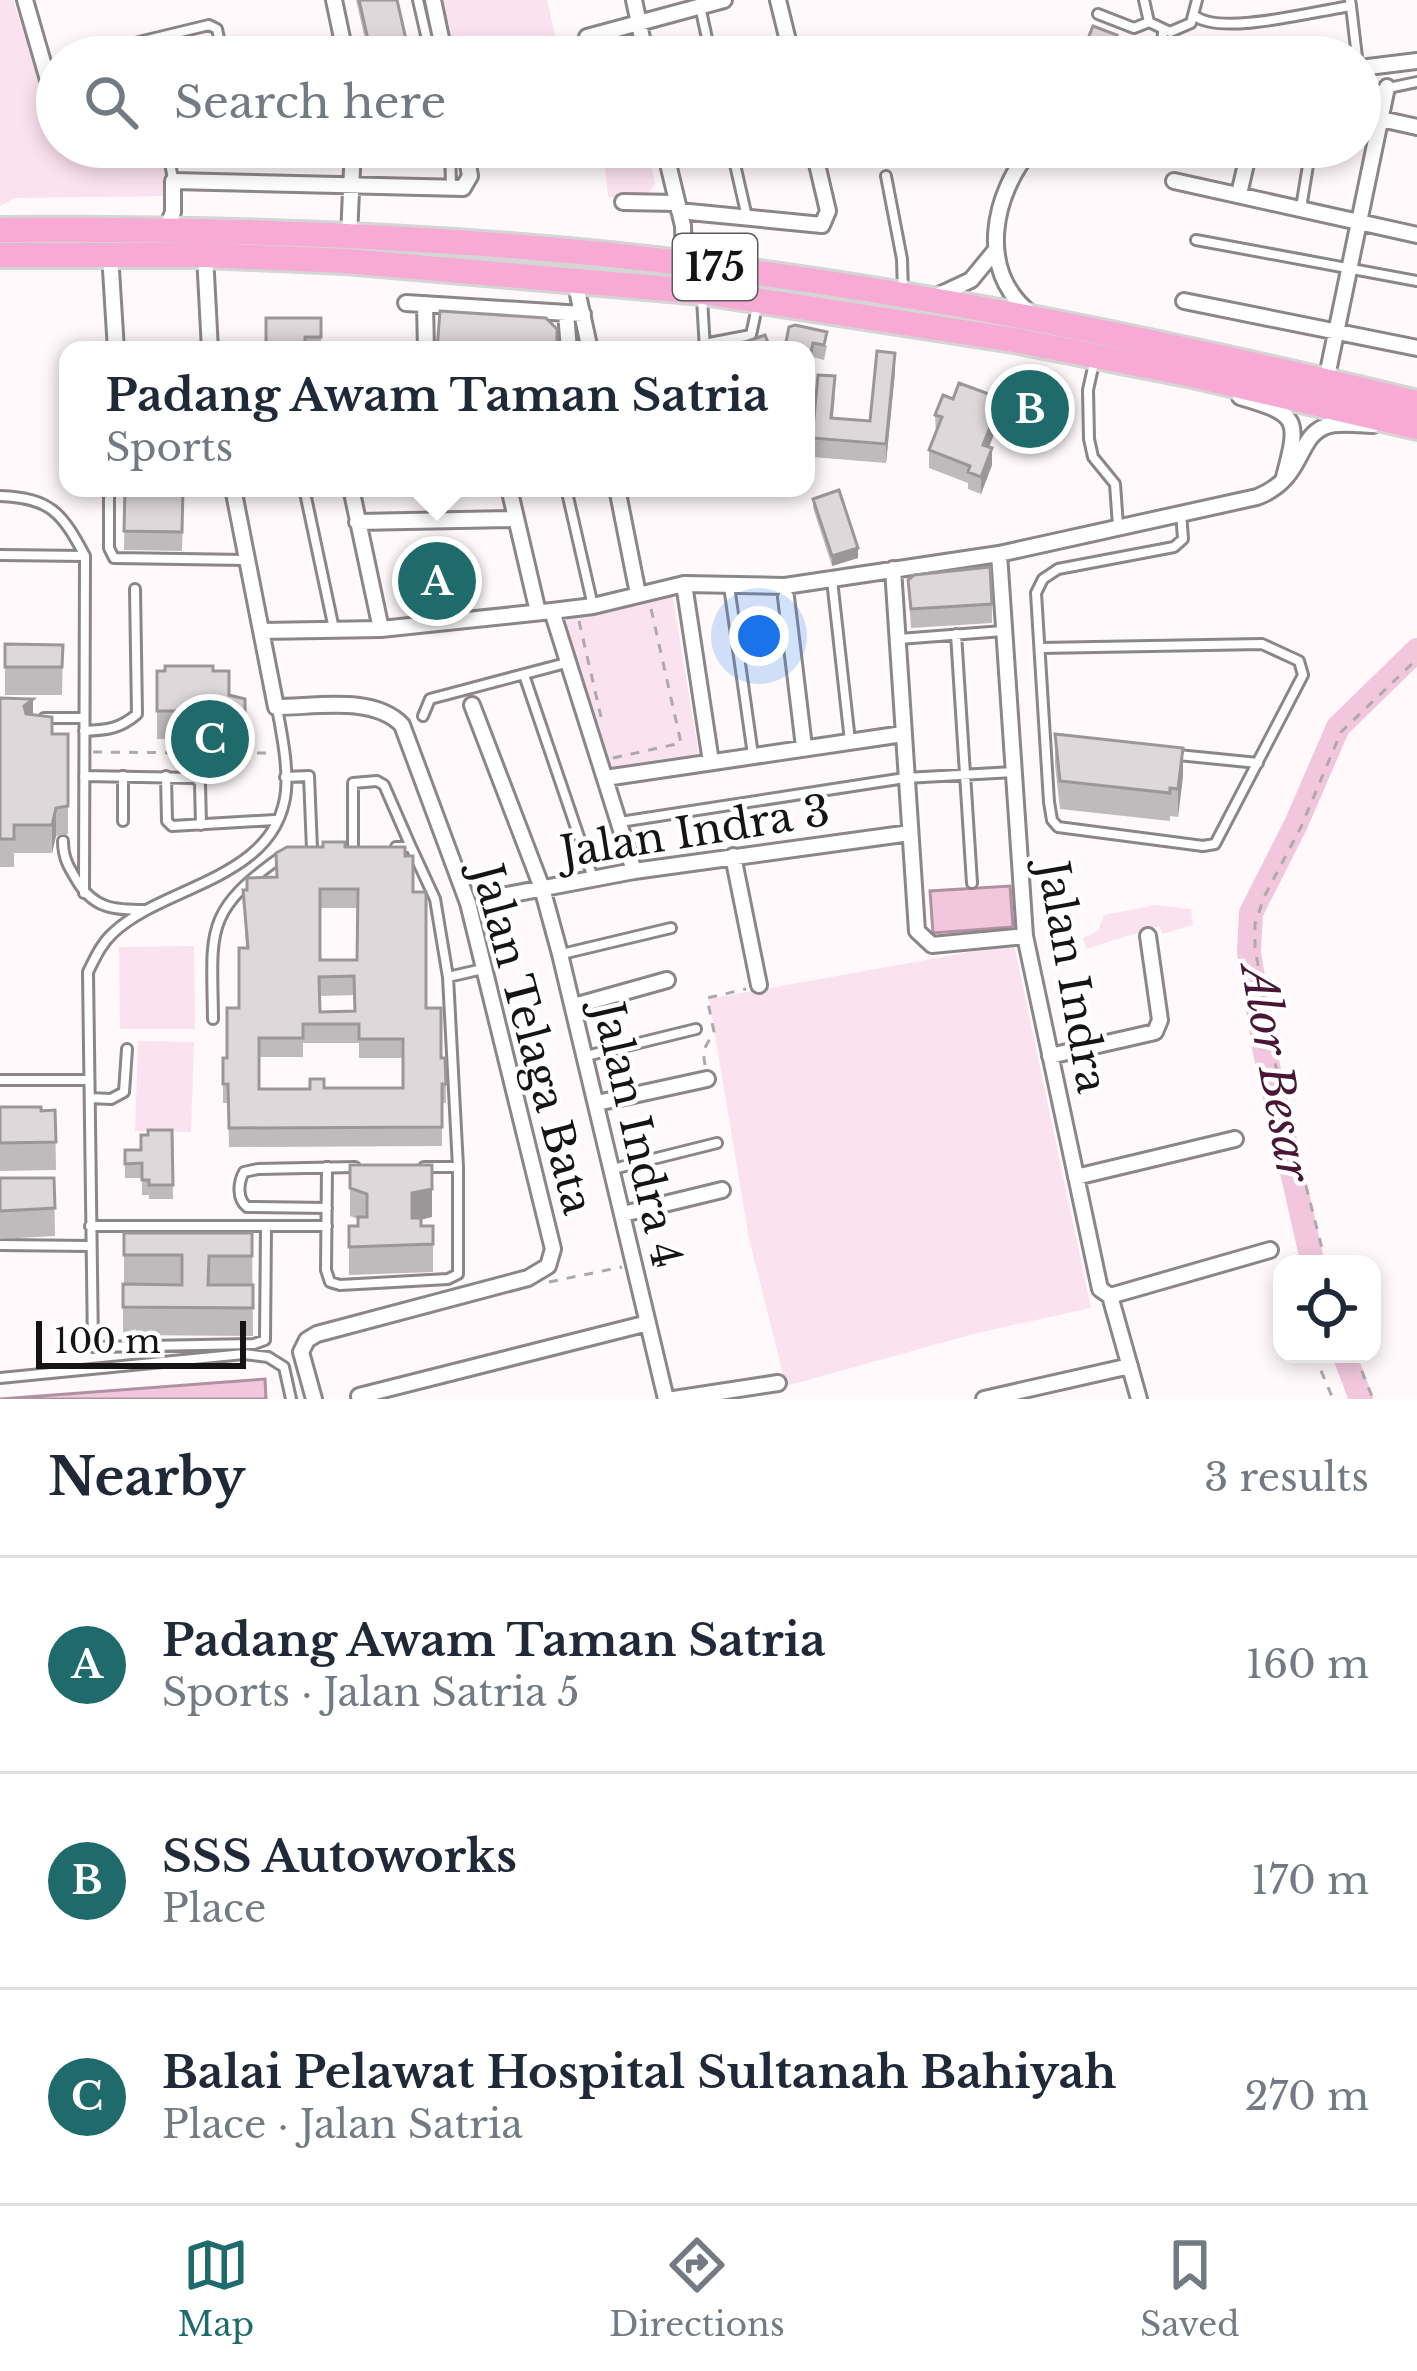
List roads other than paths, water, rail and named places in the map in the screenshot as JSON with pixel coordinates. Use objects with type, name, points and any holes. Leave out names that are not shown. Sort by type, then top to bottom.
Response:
[{"type":"highway","name":"175","points":[[0,230],[349,236],[684,263],[1045,321],[1327,381],[1416,419]]},
{"type":"highway","name":"175","points":[[0,255],[346,261],[703,292],[1095,356],[1416,419]]},
{"type":"street","points":[[334,0],[342,36]]},
{"type":"street","points":[[433,0],[441,36]]},
{"type":"street","points":[[634,0],[642,36]]},
{"type":"street","points":[[591,36],[724,0]]},
{"type":"street","points":[[778,0],[787,36]]},
{"type":"street","points":[[31,1],[42,36]]},
{"type":"street","points":[[1381,65],[1417,61]]},
{"type":"street","points":[[1387,87],[1381,119],[1417,127]]},
{"type":"street","points":[[349,236],[353,168]]},
{"type":"street","points":[[166,230],[173,212],[173,181],[464,188],[469,182],[467,168]]},
{"type":"street","points":[[669,168],[684,263]]},
{"type":"street","points":[[623,202],[816,227],[826,222],[827,205],[818,168]]},
{"type":"street","points":[[903,296],[937,295],[961,287],[980,272],[994,252],[1007,186],[1019,168]]},
{"type":"street","points":[[1239,194],[1245,168]]},
{"type":"street","points":[[1327,381],[1370,168]]},
{"type":"street","points":[[1174,181],[1417,236]]},
{"type":"street","points":[[994,252],[1010,293],[1045,321]]},
{"type":"street","points":[[110,254],[115,341]]},
{"type":"street","points":[[205,255],[210,341]]},
{"type":"street","points":[[570,341],[575,280]]},
{"type":"street","points":[[1184,301],[1417,348]]},
{"type":"street","points":[[406,303],[574,314]]},
{"type":"street","points":[[425,304],[426,341]]},
{"type":"street","points":[[574,314],[586,341]]},
{"type":"street","points":[[1188,374],[1226,394],[1279,409],[1290,418],[1292,449],[1282,482]]},
{"type":"street","points":[[262,631],[381,629],[545,612],[644,599],[684,584],[785,586],[999,554],[1257,496],[1282,482],[1308,457],[1311,436],[1327,425],[1416,419]]},
{"type":"street","points":[[234,497],[276,707]]},
{"type":"street","points":[[353,497],[381,629]]},
{"type":"street","points":[[510,497],[634,871]]},
{"type":"street","points":[[619,497],[644,599]]},
{"type":"street","points":[[357,522],[514,519]]},
{"type":"street","name":"Jalan Indra","points":[[999,554],[1025,936],[1100,1289],[1110,1296],[1139,1399]]},
{"type":"street","points":[[893,568],[917,931],[932,945],[1025,936]]},
{"type":"street","points":[[684,584],[711,762]]},
{"type":"street","points":[[786,597],[804,747]]},
{"type":"street","name":"Jalan Indra 4","points":[[472,706],[542,888],[670,1399]]},
{"type":"street","name":"Jalan Telaga Bata","points":[[276,707],[371,707],[391,713],[402,725],[487,968],[553,1249],[548,1266],[527,1278],[307,1340],[301,1352],[314,1399]]},
{"type":"street","points":[[605,778],[903,734]]},
{"type":"street","name":"Jalan Indra 3","points":[[491,898],[634,871],[910,833]]},
{"type":"street","points":[[733,856],[759,986]]},
{"type":"street","points":[[1051,1056],[1155,1033],[1160,1019],[1148,936]]},
{"type":"street","points":[[574,1006],[668,980]]},
{"type":"street","points":[[597,1103],[707,1078]]},
{"type":"street","points":[[1076,1177],[1235,1139]]},
{"type":"street","points":[[623,1214],[722,1190]]},
{"type":"street","points":[[1110,1296],[1270,1250]]},
{"type":"street","points":[[359,1396],[648,1323]]},
{"type":"street","points":[[984,1399],[1130,1366]]},
{"type":"street","points":[[670,1399],[778,1383]]},
{"type":"lane","points":[[418,0],[426,36]]},
{"type":"lane","points":[[1144,0],[1149,22],[1163,31],[1178,31],[1195,16],[1197,0]]},
{"type":"lane","points":[[1195,16],[1207,25],[1235,23],[1350,3],[1354,36]]},
{"type":"lane","points":[[700,5],[707,36]]},
{"type":"lane","points":[[1098,14],[1134,28],[1149,22]]},
{"type":"lane","points":[[166,36],[209,26],[217,29],[218,36]]},
{"type":"lane","points":[[1163,31],[1163,36]]},
{"type":"lane","points":[[1381,89],[1417,82]]},
{"type":"lane","points":[[171,168],[173,181]]},
{"type":"lane","points":[[451,168],[451,187]]},
{"type":"lane","points":[[736,168],[747,219]]},
{"type":"lane","points":[[1301,208],[1308,168]]},
{"type":"lane","points":[[886,176],[902,259],[903,296]]},
{"type":"lane","points":[[1196,240],[1417,281]]},
{"type":"lane","points":[[703,292],[703,341]]},
{"type":"lane","points":[[728,341],[751,335],[758,300]]},
{"type":"lane","points":[[1095,356],[1088,390],[1089,439],[1093,457],[1115,484],[1118,526]]},
{"type":"lane","points":[[0,496],[46,503],[67,522],[85,556],[84,892]]},
{"type":"lane","points":[[110,497],[109,548],[114,558],[246,560]]},
{"type":"lane","points":[[306,497],[334,629]]},
{"type":"lane","points":[[568,497],[592,606]]},
{"type":"lane","points":[[1040,648],[1262,644],[1299,661],[1303,675],[1215,844],[1058,827],[1049,802],[1036,593],[1043,579],[1058,569],[1174,547],[1183,539],[1181,511]]},
{"type":"lane","points":[[0,556],[85,556]]},
{"type":"lane","points":[[980,577],[1001,574]]},
{"type":"lane","points":[[832,579],[850,741]]},
{"type":"lane","points":[[895,588],[916,585]]},
{"type":"lane","points":[[729,586],[753,755]]},
{"type":"lane","points":[[84,730],[109,730],[137,714],[135,589]]},
{"type":"lane","points":[[898,639],[1005,631]]},
{"type":"lane","points":[[956,634],[972,883]]},
{"type":"lane","points":[[423,716],[430,699],[566,663]]},
{"type":"lane","points":[[524,675],[593,879]]},
{"type":"lane","points":[[468,689],[472,706]]},
{"type":"lane","points":[[266,1226],[265,1340],[93,1347],[88,972],[113,933],[244,860],[276,820],[286,794],[276,707]]},
{"type":"lane","points":[[43,718],[84,718]]},
{"type":"lane","points":[[52,730],[64,718]]},
{"type":"lane","points":[[1046,742],[1069,745]]},
{"type":"lane","points":[[1164,754],[1258,763]]},
{"type":"lane","points":[[68,771],[189,776],[200,783],[201,825]]},
{"type":"lane","points":[[619,822],[905,778],[1014,772]]},
{"type":"lane","points":[[123,776],[123,821]]},
{"type":"lane","points":[[166,776],[168,824],[276,820]]},
{"type":"lane","points":[[285,777],[309,776],[312,849]]},
{"type":"lane","points":[[327,1167],[330,1282],[448,1279],[458,1274],[458,1167],[448,977],[435,899],[384,784],[377,781],[353,783],[353,848]]},
{"type":"lane","points":[[63,842],[63,857],[96,904],[116,910],[151,910]]},
{"type":"lane","points":[[392,847],[411,847]]},
{"type":"lane","points":[[213,1019],[216,922],[227,905],[284,855],[312,849],[372,848]]},
{"type":"lane","points":[[560,954],[671,928]]},
{"type":"lane","points":[[448,977],[487,968]]},
{"type":"lane","points":[[586,1056],[697,1029]]},
{"type":"lane","points":[[90,1098],[111,1099],[124,1092],[127,1049]]},
{"type":"lane","points":[[0,1080],[89,1081]]},
{"type":"lane","points":[[613,1169],[717,1143]]},
{"type":"lane","points":[[327,1208],[247,1208],[239,1196],[244,1172],[370,1167]]},
{"type":"lane","points":[[414,1167],[458,1167]]},
{"type":"lane","points":[[90,1226],[327,1226]]},
{"type":"lane","points":[[0,1245],[89,1246]]},
{"type":"lane","points":[[0,1378],[244,1354],[268,1357],[284,1367],[291,1399]]},
{"type":"waterway","name":"Alor Besar","points":[[1311,1255],[1264,1048],[1249,952],[1251,913],[1338,727],[1417,650]]},
{"type":"waterway","name":"Alor Besar","points":[[1347,1363],[1361,1399]]},
{"type":"place","name":"SSS Autoworks","points":[[1030,409]]},
{"type":"place","name":"Padang Awam Taman Satria","points":[[437,581]]},
{"type":"place","name":"Balai Pelawat Hospital Sultanah Bahiyah","points":[[210,739]]}]
